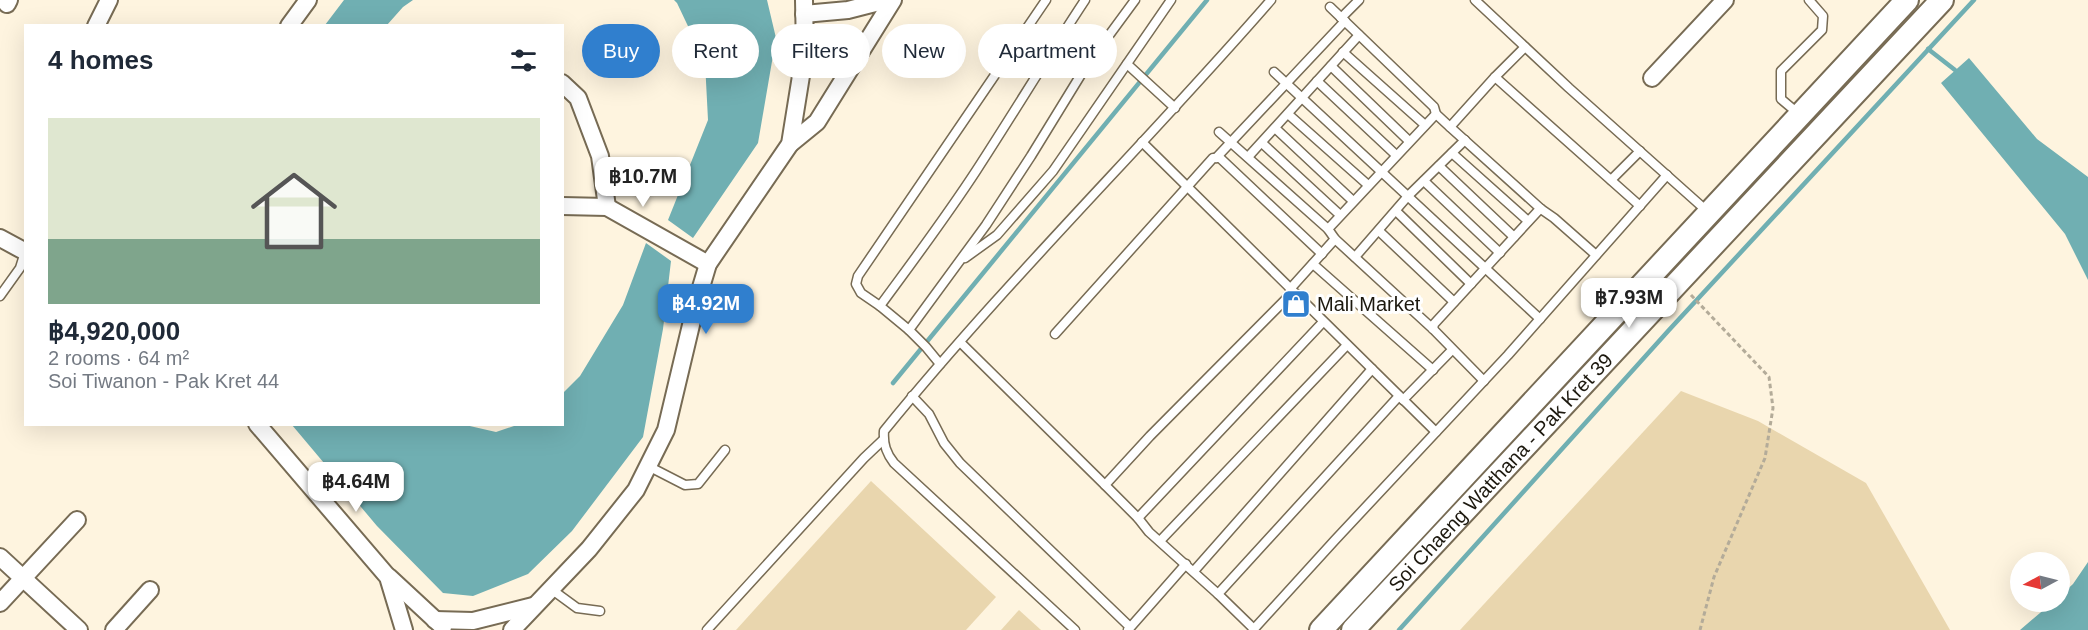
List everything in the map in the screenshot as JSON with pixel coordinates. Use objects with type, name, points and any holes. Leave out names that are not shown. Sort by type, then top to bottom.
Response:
[{"type":"main road","name":"Soi Chaeng Watthana - Pak Kret 39","points":[[1353,630],[1678,282],[1719,221],[1800,115],[1907,0]]},
{"type":"main road","name":"Soi Chaeng Watthana - Pak Kret 39","points":[[1321,630],[1719,221],[1942,0]]},
{"type":"street","points":[[97,24],[109,0]]},
{"type":"street","points":[[290,24],[308,0]]},
{"type":"street","points":[[804,24],[804,7],[848,10],[887,0]]},
{"type":"street","points":[[870,37],[893,0]]},
{"type":"street","points":[[1652,78],[1725,0]]},
{"type":"street","points":[[790,144],[801,78]]},
{"type":"street","points":[[512,630],[589,549],[636,490],[666,430],[696,304],[708,264],[790,144],[817,122],[844,78]]},
{"type":"street","points":[[564,85],[578,99],[600,156],[607,207]]},
{"type":"street","points":[[564,206],[607,207],[708,264]]},
{"type":"street","points":[[0,238],[24,251]]},
{"type":"street","points":[[259,426],[388,577],[440,625],[472,621],[533,606]]},
{"type":"street","points":[[0,603],[77,520]]},
{"type":"street","points":[[0,557],[79,630]]},
{"type":"street","points":[[388,577],[404,630]]},
{"type":"street","points":[[114,630],[150,590]]},
{"type":"lane","points":[[940,364],[909,330],[861,293],[856,284],[858,276],[1046,0]]},
{"type":"lane","points":[[880,306],[976,171],[1085,0]]},
{"type":"lane","points":[[909,330],[960,262],[1025,166],[1085,69],[1135,0]]},
{"type":"lane","points":[[960,262],[997,235],[1053,171],[1172,0]]},
{"type":"lane","points":[[1075,630],[894,463],[886,451],[883,440],[884,431],[940,364],[1271,0]]},
{"type":"lane","points":[[1055,334],[1213,158],[1216,158],[1286,83],[1359,0]]},
{"type":"lane","points":[[1475,0],[1719,221]]},
{"type":"lane","points":[[1800,115],[1781,99],[1781,71],[1822,30],[1823,16],[1809,0]]},
{"type":"lane","points":[[1330,7],[1434,107],[1436,114],[1541,209],[1596,255]]},
{"type":"lane","points":[[1248,157],[1359,35]]},
{"type":"lane","points":[[1450,127],[1525,47]]},
{"type":"lane","points":[[1343,52],[1425,125]]},
{"type":"lane","points":[[1127,64],[1175,108]]},
{"type":"lane","points":[[1331,66],[1409,141]]},
{"type":"lane","points":[[1274,72],[1540,319]]},
{"type":"lane","points":[[1495,77],[1640,206]]},
{"type":"lane","points":[[1317,81],[1396,155]]},
{"type":"lane","points":[[1288,114],[1368,185]]},
{"type":"lane","points":[[1328,229],[1436,114]]},
{"type":"lane","points":[[1275,128],[1353,201]]},
{"type":"lane","points":[[1219,132],[1328,229],[1335,239],[1433,329],[1484,381]]},
{"type":"lane","points":[[1355,257],[1408,196],[1465,140]]},
{"type":"lane","points":[[1142,142],[1436,432]]},
{"type":"lane","points":[[1262,143],[1340,215]]},
{"type":"lane","points":[[1611,180],[1640,151]]},
{"type":"lane","points":[[1452,153],[1528,222]]},
{"type":"lane","points":[[1216,158],[1220,158],[1322,254]]},
{"type":"lane","points":[[1439,166],[1514,237]]},
{"type":"lane","points":[[960,342],[1106,485],[1149,532],[1194,571],[1254,629],[1484,381],[1667,175]]},
{"type":"lane","points":[[1424,181],[1500,253]]},
{"type":"lane","points":[[1433,329],[1434,324],[1541,209]]},
{"type":"lane","points":[[1396,211],[1471,284]]},
{"type":"lane","points":[[1379,231],[1454,302]]},
{"type":"lane","points":[[1106,485],[1150,436],[1292,290],[1335,239]]},
{"type":"lane","points":[[0,296],[20,268],[24,255]]},
{"type":"lane","points":[[1313,264],[1433,369]]},
{"type":"lane","points":[[1138,518],[1323,322]]},
{"type":"lane","points":[[1160,541],[1347,345]]},
{"type":"lane","points":[[1218,594],[1401,398],[1452,350]]},
{"type":"lane","points":[[1194,571],[1372,369]]},
{"type":"lane","points":[[912,396],[929,414],[944,443],[960,463],[1129,628],[1186,564]]},
{"type":"lane","points":[[707,630],[883,440]]},
{"type":"lane","points":[[648,466],[685,485],[698,484],[725,450]]},
{"type":"lane","points":[[550,589],[577,608],[600,611]]},
{"type":"path","points":[[1678,282],[1769,377],[1773,408],[1765,458],[1714,577],[1700,630]]},
{"type":"shaded area","points":[[1681,391],[1758,421],[1866,483],[1950,630],[1460,630]]},
{"type":"shaded area","points":[[871,481],[996,597],[966,630],[736,630]]},
{"type":"shaded area","points":[[1019,610],[1041,630],[1001,630]]},
{"type":"water","points":[[344,0],[413,0],[403,7],[388,24],[326,24]]},
{"type":"water","points":[[674,0],[767,0],[773,24],[771,67],[758,143],[693,238],[668,220],[708,120],[706,78],[759,78],[759,24],[687,24]]},
{"type":"water","points":[[1969,58],[2037,139],[2088,177],[2088,280],[2065,234],[1941,83]]},
{"type":"water","points":[[646,243],[671,261],[663,329],[643,437],[572,531],[528,574],[473,596],[443,593],[377,526],[293,426],[470,426],[496,432],[514,426],[564,426],[564,392],[580,376],[623,305]]},
{"type":"water","points":[[2088,562],[2088,630],[2020,630],[2041,612],[2070,612],[2070,587]]},
{"type":"waterway","points":[[893,383],[1207,0]]},
{"type":"waterway","points":[[1399,630],[1669,330],[1974,0]]},
{"type":"waterway","points":[[1928,49],[1955,70]]},
{"type":"place","name":"Mali Market","points":[[1296,304]]}]
